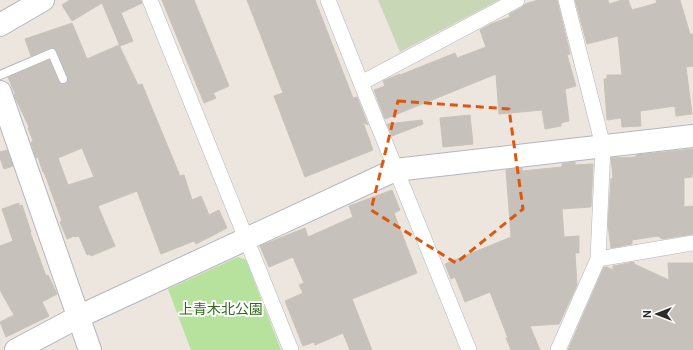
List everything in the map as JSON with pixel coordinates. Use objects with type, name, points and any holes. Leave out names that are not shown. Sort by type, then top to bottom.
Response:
[{"type":"street","points":[[0,25],[43,0]]},
{"type":"street","points":[[150,0],[291,350]]},
{"type":"street","points":[[328,0],[395,170],[469,350]]},
{"type":"street","points":[[361,83],[518,0]]},
{"type":"street","points":[[558,350],[598,259],[603,146],[566,0]]},
{"type":"street","points":[[0,92],[90,350]]},
{"type":"street","points":[[16,350],[78,317],[395,170],[693,136]]},
{"type":"street","points":[[598,259],[693,243]]},
{"type":"lane","points":[[0,74],[52,54],[63,79]]},
{"type":"highlighted area","points":[[398,101],[509,109],[523,209],[456,263],[371,210]]},
{"type":"green space","points":[[378,0],[499,0],[400,52]]},
{"type":"green space","name":"上青木北公園","points":[[238,257],[246,260],[281,350],[191,350],[168,289]]},
{"type":"building","points":[[70,0],[141,0],[142,3],[121,13],[133,41],[120,46],[102,3],[72,21],[62,5]]},
{"type":"building","points":[[162,0],[194,0],[229,86],[213,93],[216,98],[204,103]]},
{"type":"building","points":[[247,0],[315,0],[353,98],[357,97],[368,125],[363,122],[373,150],[305,177],[274,96],[283,93]]},
{"type":"building","points":[[538,0],[557,0],[570,54],[567,55],[576,86],[565,89],[569,121],[561,123],[561,126],[545,129],[542,110],[499,114],[496,74],[385,119],[374,90],[385,86],[383,81],[455,53],[457,58],[486,47],[480,30],[510,17],[509,14],[521,8],[525,4]]},
{"type":"building","points":[[575,0],[608,0],[609,4],[622,0],[628,0],[632,10],[657,3],[656,0],[680,0],[690,34],[693,34],[693,66],[686,67],[692,114],[676,116],[675,106],[640,111],[641,126],[622,127],[621,118],[607,120],[604,79],[607,79],[607,75],[622,75],[618,36],[587,44]]},
{"type":"building","points":[[72,23],[87,59],[119,45],[138,85],[142,84],[180,176],[184,175],[192,200],[201,196],[209,215],[219,210],[227,228],[196,244],[194,241],[161,254],[137,191],[98,206],[115,246],[91,256],[90,254],[87,255],[79,236],[74,236],[67,239],[44,172],[38,157],[36,158],[31,142],[33,141],[28,128],[29,127],[14,95],[15,94],[8,77],[49,60],[59,83],[67,83],[68,77],[56,49],[50,48],[31,56],[25,39]],"holes":[[[82,148],[94,177],[68,185],[58,158]]]},
{"type":"building","points":[[470,115],[473,144],[443,147],[440,118]]},
{"type":"building","points":[[422,120],[423,124],[392,136],[387,124]]},
{"type":"building","points":[[693,149],[693,174],[692,177],[684,178],[684,207],[693,206],[693,234],[662,239],[658,236],[632,240],[632,244],[611,248],[608,225],[611,179],[613,178],[611,158],[636,157],[636,155]]},
{"type":"building","points":[[7,150],[13,166],[4,169],[0,158],[0,152]]},
{"type":"building","points":[[575,162],[575,165],[593,164],[591,207],[562,209],[564,237],[579,236],[579,253],[575,253],[577,285],[559,324],[530,326],[540,350],[511,350],[506,338],[508,338],[490,292],[465,302],[455,277],[451,279],[445,264],[511,237],[506,170],[522,168],[522,171],[562,167],[562,164]]},
{"type":"building","points":[[392,190],[400,210],[394,213],[417,273],[352,299],[372,350],[350,350],[343,333],[315,345],[314,342],[303,346],[285,301],[303,293],[299,285],[304,283],[293,257],[269,267],[260,246],[305,228],[308,237],[353,217],[349,206]]},
{"type":"building","points":[[19,203],[19,206],[22,205],[46,276],[48,275],[57,294],[42,302],[49,316],[6,337],[0,322],[14,315],[0,290],[0,246],[13,241],[2,209]]},
{"type":"building","points":[[634,262],[634,264],[669,280],[668,263],[693,263],[693,350],[568,350],[604,267],[613,270],[613,266]]}]
